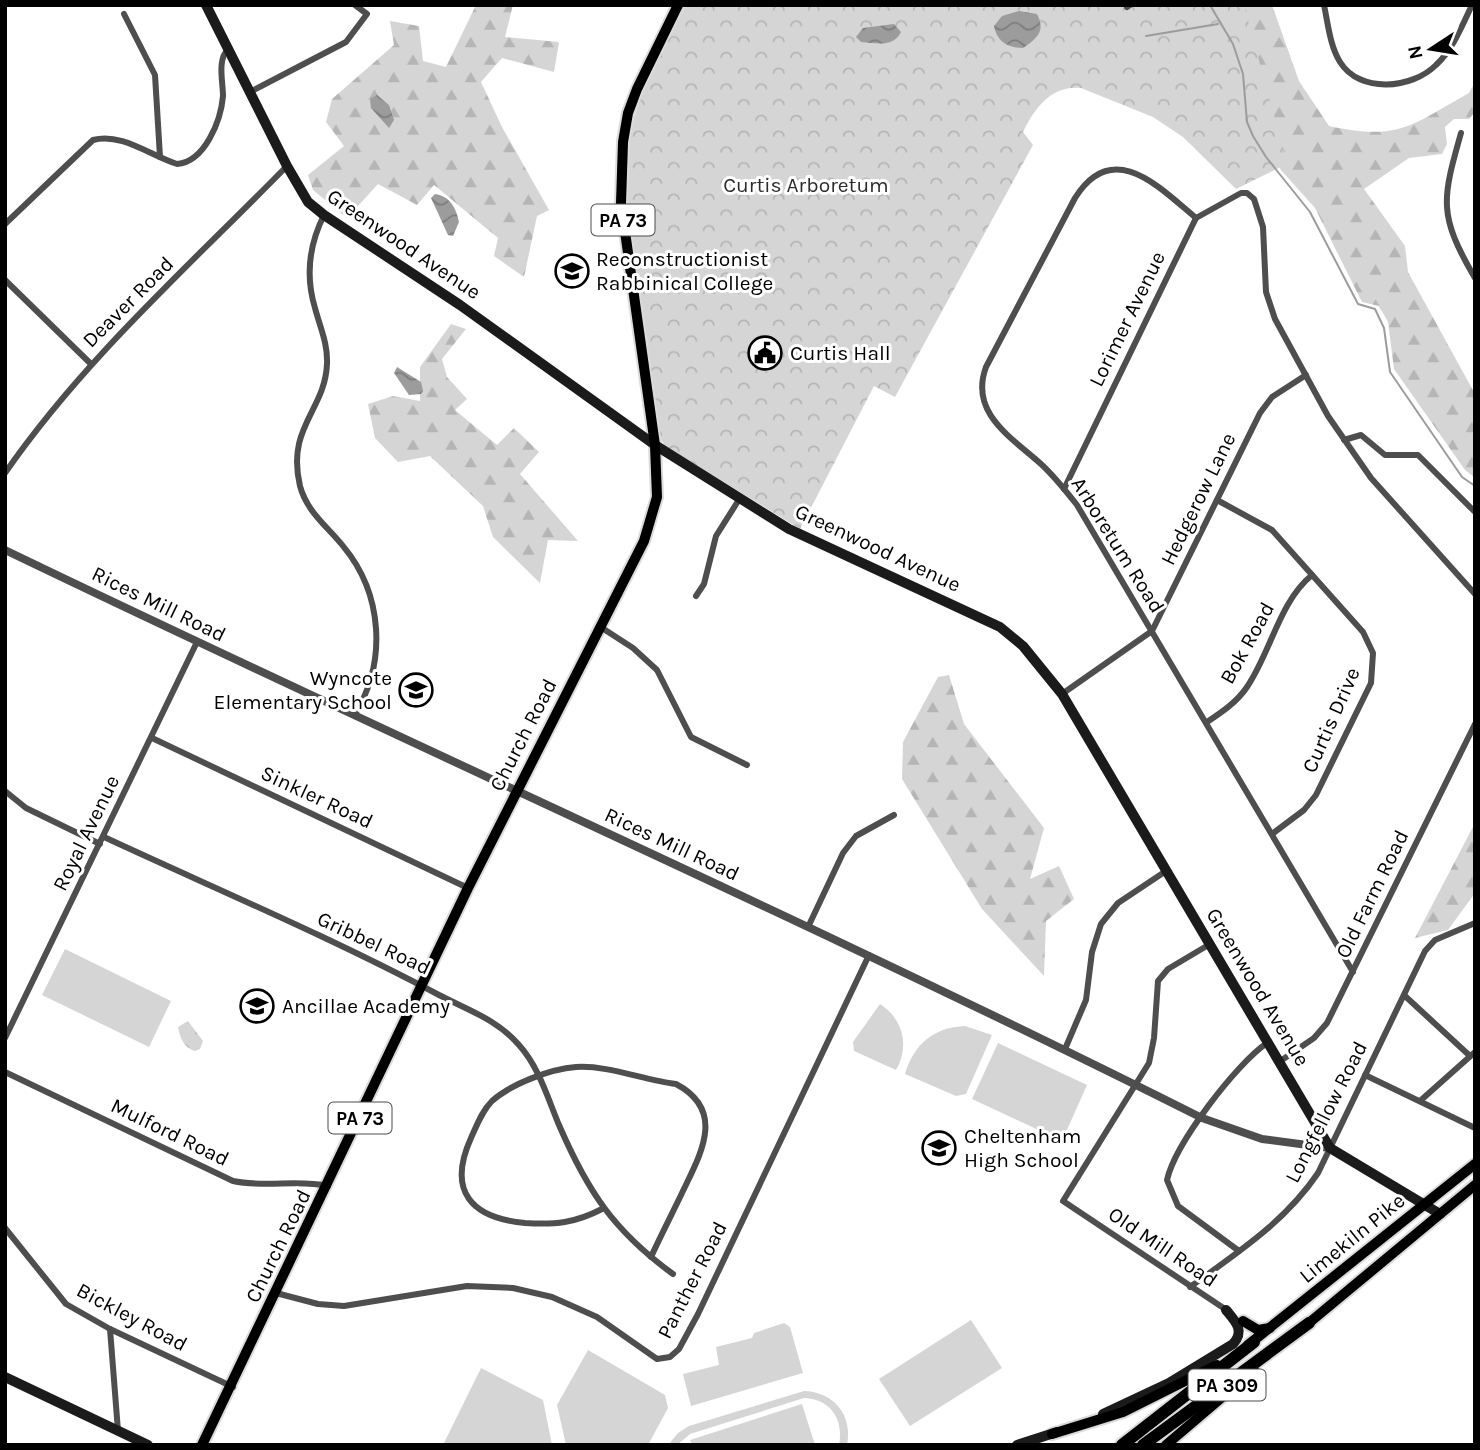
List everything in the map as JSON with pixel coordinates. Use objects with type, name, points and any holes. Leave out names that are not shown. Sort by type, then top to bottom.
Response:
[{"type":"highway","name":"PA 309","points":[[1143,1445],[1309,1323]]},
{"type":"highway","name":"PA 309","points":[[1122,1445],[1254,1342]]},
{"type":"main road","name":"Church Road","points":[[202,1445],[233,1387],[468,888],[644,541],[657,497],[655,445],[621,203],[623,142],[628,113],[637,89],[678,5]]},
{"type":"main road","name":"Greenwood Avenue","points":[[209,7],[287,166],[308,202],[324,215],[469,311],[655,445],[740,498],[792,530],[1000,627],[1023,646],[1062,694],[1330,1148],[1440,1214]]},
{"type":"main road","name":"Limekiln Pike","points":[[1052,1434],[1140,1405],[1207,1371],[1254,1342],[1475,1164]]},
{"type":"main road","name":"Limekiln Pike","points":[[1166,1445],[1475,1185]]},
{"type":"main road","points":[[1017,1445],[1052,1434],[1138,1399],[1233,1344],[1239,1337],[1239,1327],[1226,1310]]},
{"type":"main road","points":[[1243,1321],[1258,1330],[1272,1327]]},
{"type":"main road","points":[[5,1377],[148,1445]]},
{"type":"street","points":[[250,92],[346,42],[367,14],[355,5]]},
{"type":"street","points":[[1324,5],[1333,48],[1345,68],[1359,79],[1389,84],[1415,79],[1435,66],[1450,48],[1472,5]]},
{"type":"street","points":[[124,14],[155,75],[160,157]]},
{"type":"street","points":[[5,224],[90,141],[99,138],[117,140],[183,164],[195,156],[208,139],[220,110],[222,57],[228,49]]},
{"type":"street","points":[[1461,133],[1449,176],[1445,207],[1452,236],[1475,278]]},
{"type":"street","name":"Deaver Road","points":[[5,473],[40,422],[92,364],[287,166]]},
{"type":"street","name":"Arboretum Road","points":[[1196,218],[1155,183],[1137,172],[1112,170],[1089,181],[1075,198],[986,367],[982,394],[990,417],[1065,489],[1207,722],[1353,972]]},
{"type":"street","points":[[1196,218],[1241,193],[1249,193],[1263,227],[1264,270],[1270,307],[1306,375],[1344,440],[1371,478],[1475,594]]},
{"type":"street","points":[[324,215],[313,244],[309,273],[314,307],[325,337],[327,368],[321,391],[300,436],[297,464],[305,500],[358,568],[375,617],[377,645],[373,677],[355,715]]},
{"type":"street","name":"Lorimer Avenue","points":[[1065,489],[1196,218]]},
{"type":"street","points":[[5,280],[92,364]]},
{"type":"street","name":"Hedgerow Lane","points":[[1062,694],[1152,631],[1264,408],[1272,397],[1306,375]]},
{"type":"street","points":[[1344,440],[1361,435],[1385,455],[1418,455],[1475,512]]},
{"type":"street","points":[[696,596],[704,584],[716,536],[740,498]]},
{"type":"street","name":"Curtis Drive","points":[[1217,500],[1267,525],[1368,640],[1374,667],[1371,683],[1321,786],[1304,810],[1272,834]]},
{"type":"street","name":"Rices Mill Road","points":[[5,550],[516,791],[809,925],[1202,1118],[1262,1139],[1330,1148]]},
{"type":"street","name":"Bok Road","points":[[1207,722],[1233,703],[1245,689],[1295,591],[1312,575]]},
{"type":"street","points":[[599,626],[639,652],[660,673],[673,696],[683,727],[691,737],[747,765]]},
{"type":"street","name":"Royal Avenue","points":[[5,1038],[197,642]]},
{"type":"street","name":"Old Farm Road","points":[[1279,1062],[1314,1038],[1327,1023],[1475,724]]},
{"type":"street","name":"Sinkler Road","points":[[152,737],[468,888]]},
{"type":"street","points":[[5,792],[26,808],[100,845]]},
{"type":"street","points":[[809,925],[844,853],[856,836],[894,815]]},
{"type":"street","name":"Gribbel Road","points":[[104,837],[423,984],[485,1017],[504,1031],[521,1046],[539,1077],[579,1173],[602,1209],[651,1257],[673,1274]]},
{"type":"street","points":[[1065,1049],[1086,1000],[1091,952],[1101,925],[1118,903],[1166,871]]},
{"type":"street","name":"Longfellow Road","points":[[1190,1287],[1281,1219],[1302,1197],[1330,1148],[1425,951],[1435,940],[1475,923]]},
{"type":"street","points":[[1137,1084],[1149,1063],[1153,1047],[1158,981],[1168,969],[1210,944]]},
{"type":"street","name":"Panther Road","points":[[276,1293],[330,1305],[358,1305],[467,1286],[534,1292],[597,1317],[657,1359],[670,1357],[679,1349],[698,1314],[869,955]]},
{"type":"street","points":[[1405,996],[1472,1054],[1420,1101]]},
{"type":"street","points":[[1239,1251],[1178,1206],[1167,1180],[1174,1157],[1202,1118],[1250,1056],[1267,1043]]},
{"type":"street","points":[[602,1209],[561,1224],[506,1221],[481,1212],[465,1192],[462,1160],[484,1112],[508,1090],[561,1069],[586,1067],[676,1084],[701,1107],[705,1121],[704,1144],[651,1257]]},
{"type":"street","name":"Mulford Road","points":[[5,1072],[233,1181],[273,1186],[306,1183],[328,1186]]},
{"type":"street","points":[[1365,1075],[1475,1128]]},
{"type":"street","name":"Old Mill Road","points":[[1137,1084],[1063,1201],[1243,1321]]},
{"type":"street","name":"Bickley Road","points":[[5,1228],[22,1245],[61,1299],[110,1329],[233,1387]]},
{"type":"street","points":[[110,1329],[118,1431]]},
{"type":"green space","points":[[476,5],[513,5],[505,37],[559,42],[554,72],[502,58],[481,82],[502,127],[549,210],[537,216],[524,277],[494,256],[498,238],[434,185],[417,205],[378,184],[347,218],[313,190],[308,175],[344,146],[326,122],[332,99],[394,45],[390,21],[419,26],[423,61],[446,67]]},
{"type":"green space","name":"Curtis Arboretum","points":[[683,5],[1244,5],[1287,164],[1236,189],[1183,137],[1153,117],[1081,88],[1070,88],[1053,94],[1039,107],[1023,132],[1033,145],[895,397],[874,386],[800,529],[664,445],[660,438],[626,195],[628,138],[645,82]]},
{"type":"green space","points":[[1215,5],[1272,5],[1299,81],[1329,126],[1372,132],[1403,128],[1469,93],[1475,82],[1475,112],[1469,119],[1454,119],[1445,127],[1447,144],[1442,154],[1409,158],[1364,189],[1405,246],[1408,272],[1475,394],[1475,478],[1465,470],[1394,369],[1388,322],[1379,306],[1362,302],[1315,208],[1281,170],[1261,136]]},
{"type":"green space","points":[[451,324],[466,329],[442,359],[447,377],[467,399],[455,410],[497,445],[514,428],[539,452],[520,474],[578,541],[548,540],[540,583],[493,537],[483,506],[430,456],[398,462],[375,438],[368,404],[393,396],[420,401],[420,367]]},
{"type":"green space","points":[[949,675],[964,724],[1044,828],[1030,879],[1059,866],[1074,899],[1046,921],[1044,976],[982,909],[902,779],[903,742],[938,677]]},
{"type":"green space","points":[[1475,823],[1475,893],[1448,930],[1415,938]]},
{"type":"green space","points":[[65,949],[171,1001],[149,1047],[42,995]]},
{"type":"green space","points":[[880,1004],[894,1017],[902,1034],[903,1052],[896,1070],[854,1051],[853,1042]]},
{"type":"green space","points":[[188,1021],[203,1041],[200,1049],[195,1051],[185,1045],[178,1027]]},
{"type":"green space","points":[[965,1026],[992,1035],[966,1094],[956,1096],[905,1074],[913,1054],[926,1040],[944,1030]]},
{"type":"green space","points":[[998,1043],[1087,1085],[1062,1141],[972,1099]]},
{"type":"green space","points":[[971,1320],[1002,1368],[910,1426],[879,1379]]},
{"type":"green space","points":[[784,1323],[790,1327],[803,1373],[691,1406],[683,1374],[719,1365],[716,1347],[752,1338],[754,1333]]},
{"type":"green space","points":[[588,1350],[665,1395],[668,1408],[648,1445],[566,1445],[557,1405]]},
{"type":"green space","points":[[481,1368],[543,1400],[552,1445],[443,1445]]},
{"type":"green space","points":[[804,1391],[824,1396],[839,1407],[847,1424],[847,1445],[839,1445],[839,1427],[834,1412],[822,1402],[804,1398],[690,1434],[677,1445],[668,1445],[678,1433],[689,1426]]},
{"type":"green space","points":[[802,1404],[815,1445],[692,1445],[690,1440]]},
{"type":"water","points":[[1019,11],[1037,14],[1041,25],[1039,34],[1023,48],[1004,43],[994,26],[1002,16]]},
{"type":"water","points":[[894,24],[901,32],[889,42],[861,42],[856,37],[863,28]]},
{"type":"water","points":[[377,95],[389,105],[394,120],[389,128],[371,108],[370,99]]},
{"type":"water","points":[[435,194],[448,200],[456,212],[459,222],[453,236],[448,235],[431,198]]},
{"type":"water","points":[[397,367],[421,382],[421,394],[409,395],[394,373]]},
{"type":"waterway","points":[[1210,5],[1233,44],[1243,74],[1247,122],[1253,136],[1266,157],[1310,212],[1358,304],[1375,309],[1384,328],[1390,372],[1462,477],[1475,486]]},
{"type":"waterway","points":[[1146,36],[1218,24]]},
{"type":"place","name":"Reconstructionist Rabbinical College","points":[[572,271]]},
{"type":"place","name":"Curtis Hall","points":[[765,353]]},
{"type":"place","name":"Wyncote Elementary School","points":[[416,690]]},
{"type":"place","name":"Ancillae Academy","points":[[257,1006]]},
{"type":"place","name":"Cheltenham High School","points":[[939,1148]]}]
